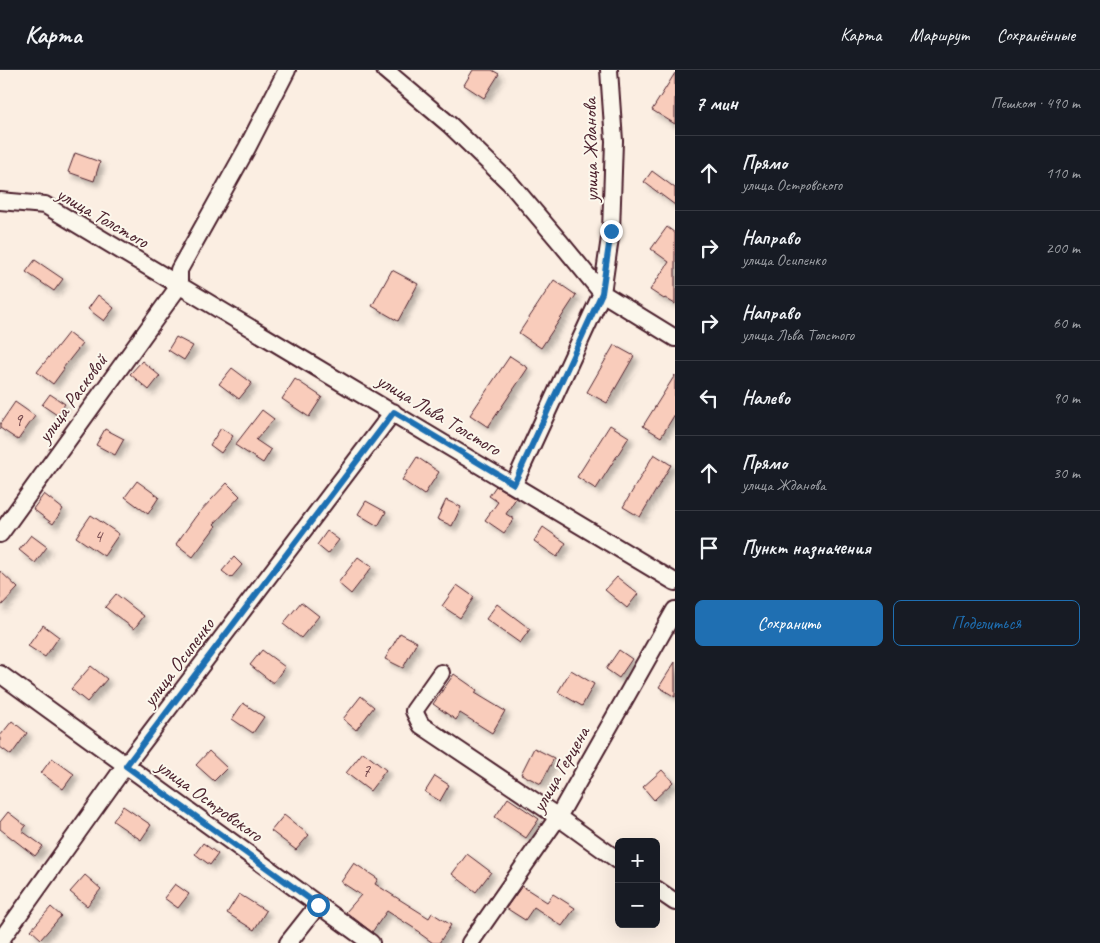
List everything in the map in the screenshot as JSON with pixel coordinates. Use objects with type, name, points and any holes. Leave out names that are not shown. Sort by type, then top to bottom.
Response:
[{"type":"street","points":[[179,286],[179,270],[247,148],[287,70]]},
{"type":"street","points":[[385,70],[450,125],[510,183],[602,293],[675,338]]},
{"type":"street","name":"улица Жданова","points":[[514,484],[602,293],[611,231],[614,141],[609,70]]},
{"type":"street","name":"улица Толстого","points":[[0,201],[45,205],[179,286]]},
{"type":"street","name":"улица Льва Толстого","points":[[179,286],[394,412],[675,582]]},
{"type":"street","name":"улица Расковой","points":[[0,534],[179,286]]},
{"type":"street","name":"улица Осипенко","points":[[0,941],[126,766],[394,412]]},
{"type":"street","name":"улица Герцена","points":[[470,943],[558,817],[675,610]]},
{"type":"street","points":[[441,673],[414,711],[421,725],[558,817],[615,858]]},
{"type":"street","name":"улица Островского","points":[[0,674],[371,943]]},
{"type":"street","points":[[660,891],[675,902]]},
{"type":"street","points":[[288,943],[318,905]]},
{"type":"building","points":[[473,70],[492,70],[499,74],[484,98],[464,85]]},
{"type":"building","points":[[675,73],[675,124],[652,110]]},
{"type":"building","points":[[75,153],[100,162],[94,181],[68,172]]},
{"type":"building","points":[[652,171],[675,188],[675,205],[644,182]]},
{"type":"building","points":[[667,227],[675,233],[675,304],[650,290],[669,262],[651,249]]},
{"type":"building","points":[[35,260],[63,279],[54,291],[26,272]]},
{"type":"building","points":[[392,270],[418,284],[398,321],[372,306]]},
{"type":"building","points":[[554,280],[576,295],[541,348],[519,333]]},
{"type":"building","points":[[98,295],[114,308],[104,321],[88,309]]},
{"type":"building","points":[[68,333],[82,344],[53,384],[37,372]]},
{"type":"building","points":[[176,337],[193,346],[184,360],[168,350]]},
{"type":"building","points":[[614,345],[634,356],[607,403],[587,392]]},
{"type":"building","points":[[510,356],[528,368],[488,427],[470,415]]},
{"type":"building","points":[[142,361],[160,376],[149,390],[130,374]]},
{"type":"building","points":[[232,368],[252,383],[239,399],[219,384]]},
{"type":"building","points":[[675,375],[675,414],[661,437],[643,426]]},
{"type":"building","points":[[295,379],[322,397],[309,417],[282,399]]},
{"type":"building","points":[[50,394],[65,404],[57,415],[42,405]]},
{"type":"building","points":[[15,402],[35,416],[18,440],[0,428],[0,424]]},
{"type":"building","points":[[262,410],[274,419],[256,440],[271,450],[263,463],[235,445]]},
{"type":"building","points":[[610,425],[629,437],[596,489],[577,477]]},
{"type":"building","points":[[221,428],[233,436],[221,453],[210,445]]},
{"type":"building","points":[[105,429],[124,439],[115,455],[96,445]]},
{"type":"building","points":[[654,454],[671,465],[640,517],[623,507]]},
{"type":"building","points":[[417,457],[439,472],[424,495],[402,480]]},
{"type":"building","points":[[137,481],[159,497],[148,514],[125,497]]},
{"type":"building","points":[[227,483],[240,496],[214,524],[216,526],[193,557],[176,544],[196,516]]},
{"type":"building","points":[[496,486],[516,498],[506,514],[514,519],[504,533],[485,520],[498,502],[489,496]]},
{"type":"building","points":[[44,494],[63,509],[53,524],[33,509]]},
{"type":"building","points":[[446,500],[461,507],[452,526],[437,519]]},
{"type":"building","points":[[366,501],[386,512],[378,526],[358,514]]},
{"type":"building","points":[[91,515],[119,534],[104,556],[76,537]]},
{"type":"building","points":[[543,527],[566,543],[557,557],[534,541]]},
{"type":"building","points":[[327,531],[339,540],[328,554],[317,545]]},
{"type":"building","points":[[31,535],[47,547],[35,563],[19,550]]},
{"type":"building","points":[[234,557],[242,565],[231,578],[222,571]]},
{"type":"building","points":[[358,557],[372,567],[351,594],[338,583]]},
{"type":"building","points":[[0,571],[18,588],[0,607]]},
{"type":"building","points":[[617,577],[638,594],[627,608],[605,590]]},
{"type":"building","points":[[457,585],[474,597],[460,618],[442,606]]},
{"type":"building","points":[[116,594],[144,616],[134,629],[105,607]]},
{"type":"building","points":[[301,602],[319,616],[301,638],[283,624]]},
{"type":"building","points":[[497,604],[530,629],[520,643],[486,619]]},
{"type":"building","points":[[43,625],[59,637],[45,657],[28,646]]},
{"type":"building","points":[[400,633],[417,642],[403,668],[385,659]]},
{"type":"building","points":[[262,650],[285,667],[273,683],[250,665]]},
{"type":"building","points":[[619,650],[632,659],[619,678],[606,669]]},
{"type":"building","points":[[675,662],[675,697],[659,687]]},
{"type":"building","points":[[91,666],[107,679],[87,702],[71,689]]},
{"type":"building","points":[[571,670],[594,684],[582,706],[558,692]]},
{"type":"building","points":[[454,674],[477,690],[475,693],[505,711],[492,733],[460,713],[456,720],[433,704]]},
{"type":"building","points":[[361,696],[374,707],[356,730],[343,719]]},
{"type":"building","points":[[243,703],[264,717],[253,733],[232,719]]},
{"type":"building","points":[[12,721],[27,733],[11,755],[0,747],[0,736]]},
{"type":"building","points":[[534,748],[554,758],[541,784],[521,774]]},
{"type":"building","points":[[209,751],[227,768],[214,781],[196,765]]},
{"type":"building","points":[[363,752],[386,770],[370,791],[346,773]]},
{"type":"building","points":[[52,758],[74,774],[63,789],[41,773]]},
{"type":"building","points":[[662,770],[673,782],[654,800],[643,787]]},
{"type":"building","points":[[435,776],[449,785],[440,801],[425,792]]},
{"type":"building","points":[[508,798],[539,819],[526,838],[495,817]]},
{"type":"building","points":[[123,806],[151,825],[141,840],[113,821]]},
{"type":"building","points":[[8,812],[26,826],[22,831],[43,846],[35,856],[0,829],[0,822]]},
{"type":"building","points":[[284,815],[309,835],[296,850],[271,831]]},
{"type":"building","points":[[203,843],[218,854],[210,865],[195,854]]},
{"type":"building","points":[[467,854],[491,872],[476,892],[452,874]]},
{"type":"building","points":[[354,863],[378,879],[375,884],[429,918],[432,913],[451,925],[439,943],[433,943],[420,932],[387,911],[372,932],[346,912],[361,895],[341,882]]},
{"type":"building","points":[[85,875],[101,889],[87,906],[70,892]]},
{"type":"building","points":[[175,884],[189,894],[178,908],[164,898]]},
{"type":"building","points":[[522,886],[547,902],[553,894],[575,908],[562,926],[534,907],[525,920],[506,908]]},
{"type":"building","points":[[239,894],[266,911],[254,930],[227,913]]},
{"type":"building","points":[[51,907],[61,916],[41,939],[31,930]]},
{"type":"route","points":[[318,905],[126,766],[394,412],[514,484],[602,293],[611,231]]}]
